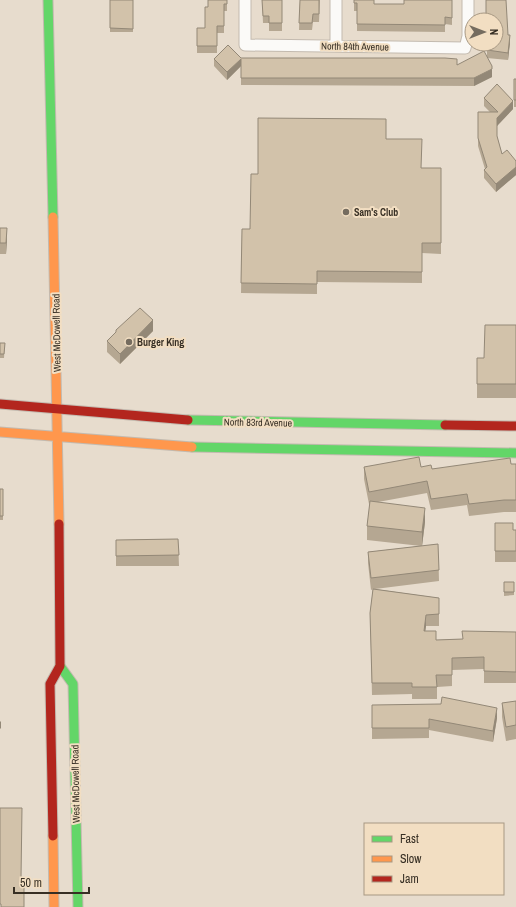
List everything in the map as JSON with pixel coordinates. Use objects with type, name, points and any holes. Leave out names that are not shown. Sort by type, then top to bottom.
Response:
[{"type":"main road","name":"West McDowell Road","points":[[48,0],[58,410],[60,666],[50,684],[54,907]]},
{"type":"main road","name":"North 83rd Avenue","points":[[0,404],[178,420],[444,432],[516,426]]},
{"type":"main road","points":[[0,432],[58,438],[217,448],[516,453]]},
{"type":"main road","points":[[444,432],[444,452]]},
{"type":"main road","name":"West McDowell Road","points":[[60,666],[73,684],[78,907]]},
{"type":"street","name":"North 84th Avenue","points":[[245,0],[245,45],[465,48],[468,36],[468,0]]},
{"type":"street","points":[[336,0],[336,46]]},
{"type":"building","points":[[110,0],[133,0],[133,29],[110,28]]},
{"type":"building","points":[[208,0],[227,0],[227,4],[224,4],[224,26],[217,26],[217,46],[197,46],[197,28],[205,28],[205,7],[208,7]]},
{"type":"building","points":[[262,0],[282,0],[282,23],[269,23],[269,16],[263,16]]},
{"type":"building","points":[[300,0],[319,0],[319,14],[313,14],[312,23],[299,23]]},
{"type":"building","points":[[354,0],[374,0],[374,4],[404,4],[404,0],[452,0],[452,18],[445,17],[445,25],[357,24],[357,3],[354,3]]},
{"type":"building","points":[[486,0],[506,0],[508,35],[510,35],[508,53],[501,52],[504,52],[504,12],[486,12]]},
{"type":"building","points":[[228,45],[241,58],[445,58],[457,59],[457,65],[485,52],[492,66],[492,69],[474,78],[241,78],[241,59],[227,72],[214,59]]},
{"type":"building","points":[[514,79],[516,79],[516,100],[514,100]]},
{"type":"building","points":[[497,84],[513,101],[497,118],[497,136],[502,154],[507,150],[516,161],[516,167],[496,184],[484,170],[487,167],[478,138],[478,112],[498,112],[484,98]]},
{"type":"building","name":"Sam's Club","points":[[258,118],[386,119],[386,139],[422,139],[421,168],[441,168],[441,243],[422,243],[422,272],[317,271],[317,284],[241,283],[242,229],[250,229],[251,174],[258,174]]},
{"type":"building","points":[[0,228],[7,228],[6,243],[0,243]]},
{"type":"building","points":[[140,308],[153,320],[120,354],[107,341],[116,332],[116,330]]},
{"type":"building","points":[[485,325],[516,325],[516,384],[477,384],[477,358],[484,358]]},
{"type":"building","points":[[0,343],[5,343],[4,354],[0,354]]},
{"type":"building","points":[[419,457],[421,467],[431,465],[432,469],[510,458],[511,464],[516,464],[516,500],[469,504],[467,494],[431,499],[427,481],[369,492],[364,467]]},
{"type":"building","points":[[0,489],[3,489],[3,516],[0,516]]},
{"type":"building","points":[[370,501],[425,508],[422,532],[367,526]]},
{"type":"building","points":[[495,523],[513,523],[513,530],[516,530],[516,551],[495,551]]},
{"type":"building","points":[[178,539],[179,555],[116,556],[116,540]]},
{"type":"building","points":[[438,544],[439,570],[371,578],[368,552]]},
{"type":"building","points":[[504,582],[514,582],[514,592],[504,592]]},
{"type":"building","points":[[373,589],[439,598],[439,614],[426,615],[424,631],[436,631],[436,640],[463,639],[462,631],[516,632],[516,672],[484,671],[484,657],[452,658],[452,675],[436,675],[437,687],[412,687],[412,683],[372,683],[370,613]]},
{"type":"building","points":[[442,697],[497,708],[493,731],[429,719],[429,728],[372,728],[372,705],[441,704]]},
{"type":"building","points":[[516,701],[516,725],[506,727],[502,703]]},
{"type":"building","points":[[0,808],[22,808],[21,878],[24,878],[24,907],[1,907],[0,904]]},
{"type":"traffic: fast","points":[[48,0],[53,217]]},
{"type":"traffic: fast","points":[[188,420],[445,425]]},
{"type":"traffic: fast","points":[[192,447],[516,453]]},
{"type":"traffic: fast","points":[[60,666],[73,684],[78,907]]},
{"type":"traffic: slow","points":[[53,217],[59,524]]},
{"type":"traffic: slow","points":[[0,432],[192,447]]},
{"type":"traffic: slow","points":[[53,836],[54,907]]},
{"type":"traffic: jam","points":[[0,404],[188,420]]},
{"type":"traffic: jam","points":[[445,425],[516,426]]},
{"type":"traffic: jam","points":[[53,836],[50,684],[60,666],[59,524]]},
{"type":"place","name":"Sam's Club","points":[[346,212]]},
{"type":"place","name":"Burger King","points":[[129,342]]}]
